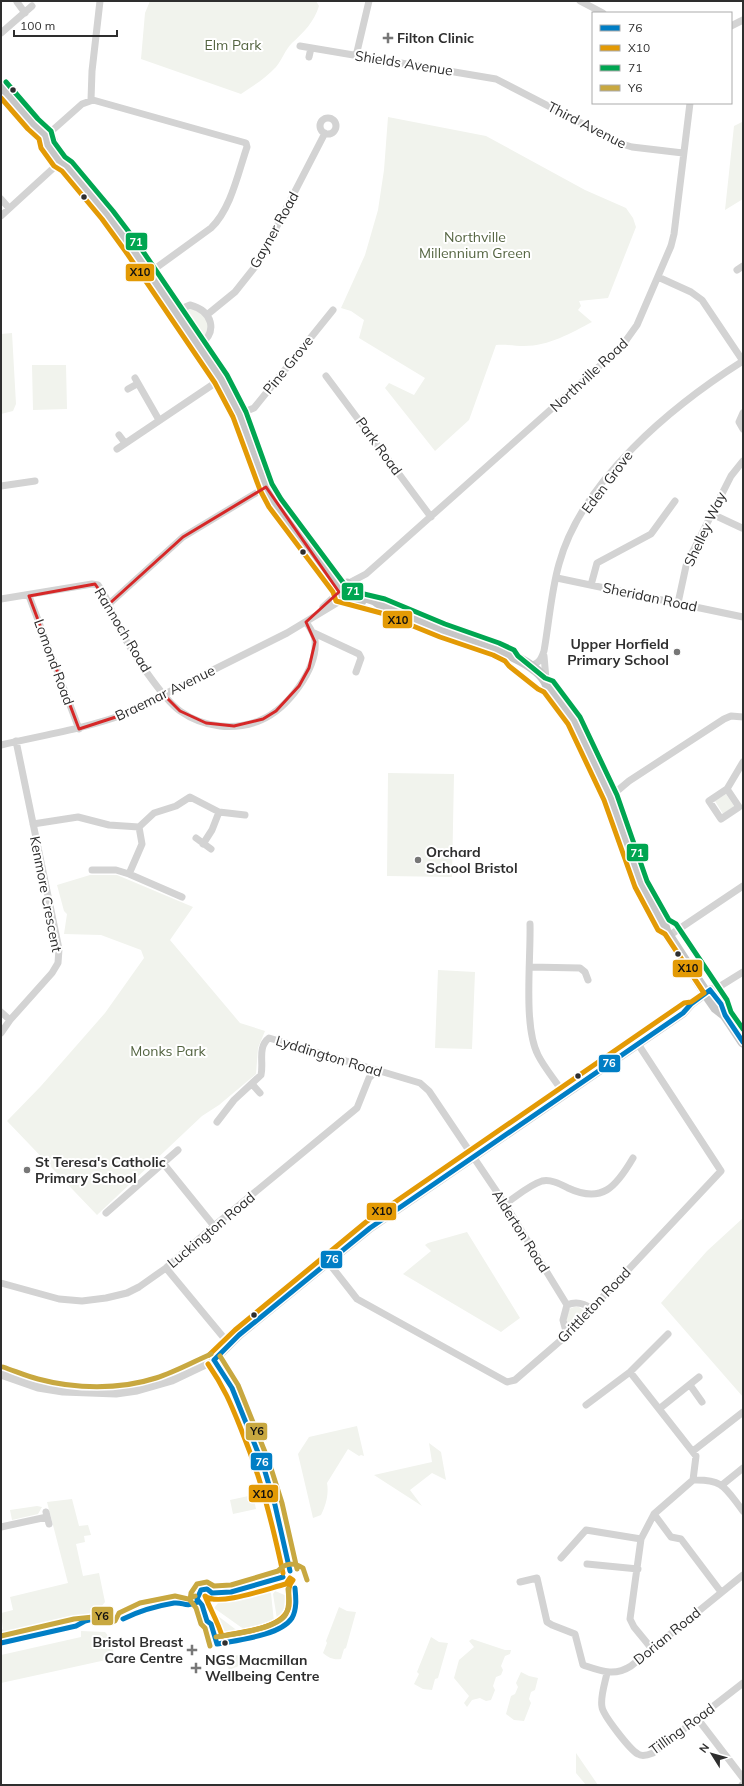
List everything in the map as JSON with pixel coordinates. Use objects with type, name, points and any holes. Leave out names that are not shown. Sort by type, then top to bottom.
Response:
[{"type":"main road","points":[[1,87],[33,124],[52,140],[68,162],[64,164],[153,269],[176,311],[221,380],[239,414],[266,487],[284,517],[313,553],[321,568],[346,591],[432,626],[518,658],[530,666],[547,683],[574,720],[610,797],[641,884],[709,994],[721,1004],[725,1015],[743,1042]]},
{"type":"main road","points":[[510,656],[513,661],[542,684],[547,683]]},
{"type":"street","points":[[90,100],[100,1]]},
{"type":"street","points":[[356,56],[369,1]]},
{"type":"street","points":[[580,1],[601,12]]},
{"type":"street","points":[[17,2],[25,13]]},
{"type":"street","points":[[1,33],[32,6]]},
{"type":"street","points":[[732,26],[743,20]]},
{"type":"street","name":"Shields Avenue","points":[[300,46],[496,79]]},
{"type":"street","points":[[309,58],[311,48]]},
{"type":"street","name":"Third Avenue","points":[[496,79],[622,144],[632,147],[683,153]]},
{"type":"street","points":[[46,136],[82,104],[90,100],[97,100],[246,143],[247,145],[225,210],[218,221],[211,228],[153,269]]},
{"type":"street","name":"Northville Road","points":[[346,591],[622,346],[637,325],[671,246],[674,234],[690,104]]},
{"type":"street","name":"Gayner Road","points":[[208,314],[235,292],[258,263],[325,133]]},
{"type":"street","points":[[1,216],[64,164]]},
{"type":"street","points":[[1,199],[9,208]]},
{"type":"street","points":[[658,277],[691,292],[702,300],[743,361]]},
{"type":"street","points":[[176,311],[190,305],[208,314],[211,328],[206,339],[199,346]]},
{"type":"street","name":"Pine Grove","points":[[239,414],[254,408],[333,310]]},
{"type":"street","name":"Eden Grove","points":[[530,666],[539,663],[544,651],[559,565],[568,538],[587,505],[622,460],[641,440],[682,403],[706,385],[743,361]]},
{"type":"street","name":"Park Road","points":[[326,376],[431,517]]},
{"type":"street","points":[[117,449],[221,380]]},
{"type":"street","points":[[128,389],[136,381],[159,420]]},
{"type":"street","points":[[743,413],[739,422],[743,429]]},
{"type":"street","points":[[119,435],[125,443]]},
{"type":"street","name":"Shelley Way","points":[[678,602],[686,566],[731,476],[743,461]]},
{"type":"street","points":[[1,486],[35,481]]},
{"type":"street","points":[[109,604],[183,537],[266,487]]},
{"type":"street","points":[[592,585],[597,563],[651,534],[675,501]]},
{"type":"street","points":[[712,514],[743,528],[743,536]]},
{"type":"street","name":"Sheridan Road","points":[[556,578],[678,602],[743,617]]},
{"type":"street","name":"Rannoch Road","points":[[1,599],[29,596],[95,584],[100,588],[109,604],[127,642],[164,695],[180,711],[206,724],[234,726],[248,724],[263,719],[276,711],[288,700],[310,668],[315,642],[314,634]]},
{"type":"street","name":"Braemar Avenue","points":[[1,745],[79,729],[125,714],[306,622],[326,610],[346,591]]},
{"type":"street","name":"Lomond Road","points":[[29,596],[79,729]]},
{"type":"street","points":[[306,622],[314,634],[359,654],[361,658],[356,672]]},
{"type":"street","name":"Eden Grove","points":[[544,651],[547,683]]},
{"type":"street","points":[[610,797],[629,781],[724,719],[732,716],[743,717]]},
{"type":"street","name":"Kenmore Crescent","points":[[1,1033],[10,1020],[52,973],[58,963],[59,949],[16,741]]},
{"type":"street","points":[[727,789],[743,762]]},
{"type":"street","points":[[33,824],[78,817],[109,825],[139,827],[154,813],[176,806],[190,797],[219,812],[245,815]]},
{"type":"street","points":[[203,844],[212,830],[219,812]]},
{"type":"street","points":[[130,874],[142,844],[139,827]]},
{"type":"street","points":[[196,838],[211,849]]},
{"type":"street","points":[[92,870],[116,870],[130,874],[182,897]]},
{"type":"street","points":[[668,929],[743,886]]},
{"type":"street","points":[[530,924],[529,1018],[534,1045],[538,1055],[564,1094]]},
{"type":"street","points":[[530,967],[580,968],[585,972],[588,980]]},
{"type":"street","points":[[1,1374],[38,1387],[63,1391],[116,1393],[137,1390],[172,1380],[214,1360],[230,1344],[370,1228],[638,1044],[688,1009],[691,1004],[743,972]]},
{"type":"street","points":[[1,1012],[10,1020]]},
{"type":"street","name":"Lyddington Road","points":[[217,1122],[219,1112],[261,1075],[261,1055],[265,1043],[269,1038],[416,1082]]},
{"type":"street","name":"Grittleton Road","points":[[328,1262],[357,1298],[507,1382],[515,1380],[567,1335],[721,1171],[638,1044]]},
{"type":"street","name":"Luckington Road","points":[[1,1283],[52,1297],[82,1301],[127,1294],[166,1268],[214,1226],[357,1108],[370,1078],[373,1074],[379,1072]]},
{"type":"street","name":"Alderton Road","points":[[416,1082],[429,1091],[474,1156],[506,1204],[567,1305]]},
{"type":"street","points":[[252,1084],[260,1093]]},
{"type":"street","points":[[106,1213],[115,1208],[178,1150]]},
{"type":"street","points":[[506,1204],[542,1181],[558,1182],[582,1194],[591,1195],[600,1193],[610,1188],[618,1181],[634,1158]]},
{"type":"street","points":[[163,1163],[214,1226]]},
{"type":"street","points":[[166,1268],[230,1344]]},
{"type":"street","points":[[567,1335],[563,1320],[567,1305],[574,1302],[582,1303],[592,1308]]},
{"type":"street","points":[[586,1405],[630,1372],[668,1334]]},
{"type":"street","points":[[630,1372],[695,1453],[693,1480]]},
{"type":"street","points":[[659,1409],[699,1377]]},
{"type":"street","points":[[690,1385],[702,1402]]},
{"type":"street","points":[[695,1453],[743,1412]]},
{"type":"street","points":[[722,1485],[743,1468]]},
{"type":"street","points":[[652,1649],[634,1627],[630,1619],[638,1570],[641,1539],[654,1514],[693,1480],[709,1480],[722,1485],[743,1511]]},
{"type":"street","points":[[654,1514],[671,1537],[681,1539],[721,1592]]},
{"type":"street","points":[[1,1527],[47,1518]]},
{"type":"street","points":[[561,1558],[586,1530],[641,1539]]},
{"type":"street","points":[[587,1564],[638,1570]]},
{"type":"street","name":"Dorian Road","points":[[520,1582],[536,1578],[547,1622],[575,1634],[583,1666],[607,1673],[614,1673],[624,1670],[652,1649],[743,1575]]},
{"type":"street","name":"Tilling Road","points":[[607,1673],[601,1704],[603,1712],[638,1754],[647,1755],[653,1753],[743,1683]]},
{"type":"street","points":[[697,1718],[743,1778]]},
{"type":"highlighted area","points":[[266,487],[339,592],[306,622],[315,642],[309,668],[299,686],[276,711],[263,719],[234,726],[206,723],[180,711],[164,695],[125,714],[79,729],[29,596],[95,584],[109,604],[183,537]]},
{"type":"green space","name":"Elm Park","points":[[150,1],[316,1],[319,6],[311,22],[285,52],[276,67],[264,78],[241,94],[141,59],[145,13]]},
{"type":"green space","name":"Northville Millennium Green","points":[[388,117],[486,136],[585,190],[626,208],[633,218],[636,227],[608,298],[579,301],[581,306],[578,310],[592,322],[560,338],[542,344],[524,346],[496,345],[469,420],[435,451],[385,388],[389,383],[414,395],[425,378],[359,338],[364,320],[351,311],[341,308],[365,255],[378,210],[384,170]]},
{"type":"green space","points":[[742,122],[743,199],[725,210],[734,126]]},
{"type":"green space","points":[[189,308],[200,313],[207,319],[207,333],[203,339],[183,310]]},
{"type":"green space","points":[[12,333],[16,404],[13,411],[1,414],[1,334]]},
{"type":"green space","points":[[32,365],[66,365],[67,409],[33,410]]},
{"type":"green space","points":[[388,773],[454,774],[452,877],[387,876]]},
{"type":"green space","points":[[726,794],[734,806],[723,814],[715,801]]},
{"type":"green space","name":"Monks Park","points":[[90,875],[117,875],[193,907],[170,940],[240,1023],[265,1031],[258,1048],[256,1074],[219,1105],[202,1116],[97,1215],[7,1121],[41,1086],[105,1013],[144,958],[141,950],[101,935],[64,934],[67,914],[64,911],[57,885]]},
{"type":"green space","points":[[438,970],[475,972],[472,1049],[435,1048]]},
{"type":"green space","points":[[743,1218],[743,1397],[661,1303],[707,1251]]},
{"type":"green space","points":[[467,1232],[520,1318],[501,1332],[403,1274],[431,1251],[425,1245],[428,1243]]},
{"type":"green space","points":[[579,1307],[586,1312],[568,1328],[566,1317],[569,1309]]},
{"type":"green space","points":[[357,1426],[364,1456],[359,1456],[348,1449],[327,1483],[327,1499],[321,1515],[313,1518],[298,1454],[309,1437]]},
{"type":"green space","points":[[429,1443],[441,1452],[446,1480],[432,1473],[410,1490],[422,1506],[374,1475],[432,1462]]},
{"type":"green space","points":[[253,1495],[256,1509],[233,1514],[230,1500]]},
{"type":"green space","points":[[72,1499],[79,1526],[88,1525],[91,1535],[84,1536],[85,1542],[76,1544],[83,1576],[99,1573],[105,1602],[97,1612],[75,1620],[1,1635],[1,1630],[3,1629],[1,1613],[13,1610],[10,1597],[68,1583],[47,1502]]},
{"type":"green space","points":[[37,1506],[42,1507],[38,1514],[12,1520],[10,1510]]},
{"type":"green space","points":[[268,1590],[271,1593],[274,1622],[272,1625],[245,1630],[214,1608],[218,1603],[239,1596]]},
{"type":"green space","points":[[275,1591],[287,1596],[289,1600],[279,1620],[277,1619],[273,1594]]},
{"type":"green space","points":[[339,1607],[347,1611],[356,1612],[346,1648],[344,1649],[341,1659],[333,1659],[323,1653]]},
{"type":"green space","points":[[218,1616],[239,1632],[220,1635]]},
{"type":"green space","points":[[81,1631],[105,1632],[110,1638],[115,1658],[1,1683],[1,1655],[81,1637]]},
{"type":"green space","points":[[431,1637],[439,1642],[448,1643],[438,1678],[435,1679],[432,1690],[423,1689],[414,1684],[419,1674],[417,1672]]},
{"type":"green space","points":[[472,1639],[505,1650],[511,1650],[510,1654],[505,1656],[501,1666],[503,1670],[501,1675],[496,1677],[493,1686],[495,1690],[491,1700],[486,1701],[480,1698],[472,1700],[467,1707],[464,1703],[469,1696],[454,1678],[459,1660],[474,1647],[469,1641]]},
{"type":"green space","points":[[234,1655],[252,1657],[246,1663],[229,1670],[225,1658]]},
{"type":"green space","points":[[521,1672],[538,1678],[535,1690],[531,1692],[529,1699],[531,1703],[524,1721],[514,1720],[506,1714],[511,1696],[515,1694],[518,1687],[516,1683]]},
{"type":"green space","points":[[576,1753],[598,1785],[586,1785],[576,1773]]},
{"type":"transit line","name":"71","points":[[6,82],[38,119],[51,131],[54,142],[65,157],[72,162],[113,211],[138,244],[227,375],[246,412],[272,484],[281,499],[345,585],[347,590],[385,599],[445,624],[499,643],[514,650],[518,656],[545,678],[553,681],[580,717],[617,795],[647,881],[669,920],[676,924],[727,1000],[731,1012],[743,1029]]},
{"type":"transit line","name":"X10","points":[[1,98],[28,129],[39,139],[41,148],[54,166],[62,171],[102,219],[215,383],[233,417],[260,490],[269,507],[333,592],[336,601],[381,613],[440,637],[493,655],[505,661],[509,666],[544,692],[568,724],[604,800],[635,887],[658,930],[665,934],[704,993],[691,1002],[684,1003],[366,1222],[235,1330],[209,1355]]},
{"type":"transit line","name":"76","points":[[710,990],[721,1004],[725,1015],[743,1042]]},
{"type":"transit line","name":"76","points":[[214,1360],[239,1335],[370,1228],[683,1013],[691,1004],[710,990]]},
{"type":"transit line","name":"Y6","points":[[3,1367],[38,1379],[52,1382],[67,1385],[97,1387],[127,1385],[156,1378],[211,1354]]},
{"type":"transit line","name":"Y6","points":[[220,1356],[238,1385],[269,1462],[282,1503],[297,1569]]},
{"type":"transit line","name":"76","points":[[214,1360],[232,1388],[263,1465],[275,1505],[290,1571]]},
{"type":"transit line","name":"X10","points":[[208,1364],[227,1396],[248,1447],[265,1500],[283,1573]]},
{"type":"transit line","name":"Y6","points":[[210,1646],[205,1628],[201,1624],[196,1608],[190,1600],[191,1593],[197,1584],[207,1582],[214,1586],[231,1585],[278,1571],[284,1566],[290,1564],[303,1568],[307,1580]]},
{"type":"transit line","name":"76","points":[[217,1644],[211,1624],[207,1621],[202,1605],[197,1599],[201,1590],[207,1589],[212,1593],[231,1592],[283,1577]]},
{"type":"transit line","name":"X10","points":[[290,1578],[293,1580],[289,1589],[289,1606],[286,1614],[280,1620],[261,1628],[222,1636],[205,1596],[212,1599],[244,1596],[286,1584],[290,1578]]},
{"type":"transit line","name":"76","points":[[217,1644],[258,1636],[278,1629],[286,1624],[292,1618],[295,1611],[295,1588]]},
{"type":"transit line","name":"Y6","points":[[216,1637],[254,1630],[274,1624],[286,1614],[289,1598],[288,1589]]},
{"type":"transit line","name":"Y6","points":[[1,1636],[74,1619],[103,1616],[112,1622],[115,1621],[119,1613],[140,1603],[175,1596],[188,1599],[195,1596]]},
{"type":"transit line","name":"76","points":[[123,1619],[141,1611],[174,1603],[190,1605],[198,1602]]},
{"type":"transit line","name":"76","points":[[1,1643],[76,1626],[85,1621],[101,1617]]},
{"type":"place","name":"Filton Clinic","points":[[388,38]]},
{"type":"place","name":"Upper Horfield Primary School","points":[[677,652]]},
{"type":"place","name":"Orchard School Bristol","points":[[418,860]]},
{"type":"place","name":"St Teresa's Catholic Primary School","points":[[27,1170]]},
{"type":"place","name":"Bristol Breast Care Centre","points":[[192,1650]]},
{"type":"place","name":"NGS Macmillan Wellbeing Centre","points":[[196,1668]]}]
